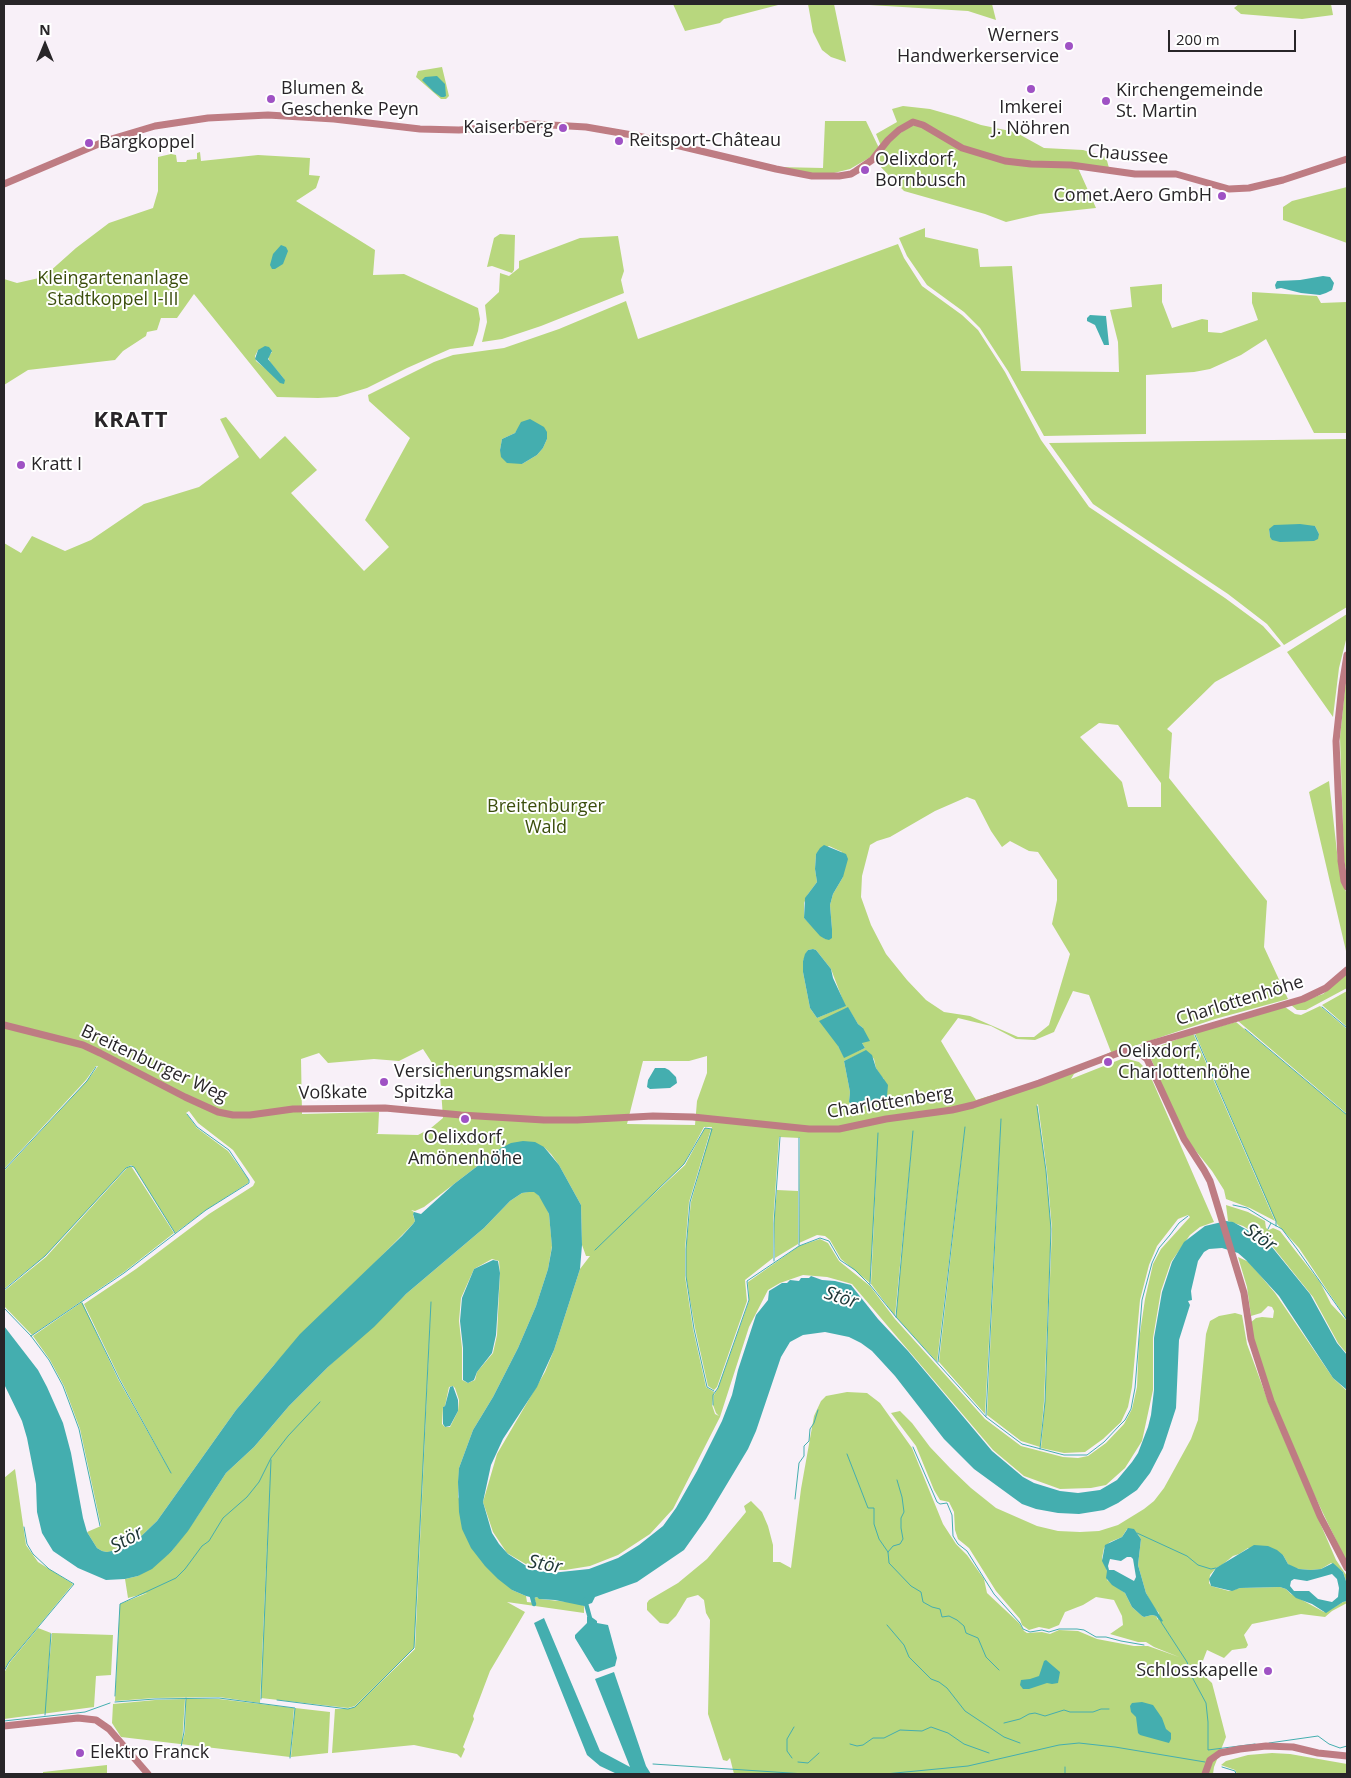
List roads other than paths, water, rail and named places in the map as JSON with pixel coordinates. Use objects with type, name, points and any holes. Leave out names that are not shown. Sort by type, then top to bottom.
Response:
[{"type":"street","name":"Chaussee","points":[[4,184],[89,147],[129,133],[169,123],[217,117],[268,115],[298,116],[427,129],[459,130],[534,124],[568,125],[605,130],[812,176],[839,176],[856,171],[872,160],[899,130],[912,122],[922,125],[962,148],[1005,161],[1071,165],[1135,174],[1176,174],[1229,189],[1249,188],[1278,182],[1347,159]]},
{"type":"street","points":[[1347,655],[1336,741],[1341,861],[1344,881],[1347,887]]},
{"type":"street","name":"Charlottenhöhe","points":[[1139,1052],[1146,1045],[1303,999],[1326,988],[1347,970]]},
{"type":"street","name":"Breitenburger Weg","points":[[4,1025],[82,1045],[185,1097],[218,1112],[233,1115]]},
{"type":"street","name":"Charlottenberg","points":[[614,1118],[653,1116],[693,1117],[809,1130],[839,1129],[886,1119],[952,1110],[973,1105],[1076,1070],[1121,1052],[1133,1050],[1139,1052]]},
{"type":"street","points":[[1139,1052],[1147,1059],[1184,1140],[1208,1176],[1235,1261],[1244,1294],[1251,1339],[1271,1401],[1320,1516],[1347,1568]]},
{"type":"street","name":"Voßkate","points":[[233,1115],[250,1115],[293,1109],[385,1108],[544,1120],[614,1118]]},
{"type":"street","points":[[4,1726],[78,1718],[96,1720],[109,1729],[148,1774]]},
{"type":"street","points":[[1205,1774],[1210,1760],[1220,1754],[1266,1746],[1293,1747],[1347,1756]]},
{"type":"water","points":[[437,76],[445,84],[446,96],[444,97],[434,92],[422,80],[425,77]]},
{"type":"water","points":[[281,245],[286,247],[288,251],[283,264],[272,269],[270,265],[273,254]]},
{"type":"water","points":[[1323,276],[1330,277],[1334,283],[1332,290],[1320,295],[1281,288],[1276,289],[1275,285],[1277,281]]},
{"type":"water","points":[[1090,315],[1106,316],[1109,345],[1104,345],[1095,325],[1087,321]]},
{"type":"water","points":[[265,346],[269,347],[272,351],[268,359],[285,380],[284,384],[280,383],[255,359],[258,350]]},
{"type":"water","points":[[530,419],[544,427],[547,432],[547,439],[543,448],[537,455],[522,464],[507,463],[501,457],[502,439],[515,433],[521,422]]},
{"type":"water","points":[[1300,524],[1315,526],[1319,534],[1318,539],[1314,541],[1280,542],[1272,540],[1269,529],[1274,525]]},
{"type":"water","points":[[824,845],[846,854],[848,859],[843,877],[833,894],[830,905],[832,938],[829,940],[820,936],[804,918],[805,898],[817,882],[815,869],[816,854]]},
{"type":"water","points":[[808,950],[816,950],[831,969],[833,978],[846,1006],[817,1018],[810,1008],[803,972],[805,954]]},
{"type":"water","points":[[848,1007],[870,1041],[862,1043],[865,1048],[844,1058],[838,1046],[819,1021]]},
{"type":"water","points":[[866,1050],[872,1055],[876,1068],[888,1085],[887,1096],[884,1103],[854,1107],[849,1102],[850,1092],[844,1061]]},
{"type":"water","points":[[655,1068],[669,1070],[676,1077],[677,1083],[670,1088],[650,1089],[647,1087],[648,1080]]},
{"type":"water","name":"Stör","points":[[535,1142],[544,1147],[559,1165],[581,1205],[582,1245],[580,1269],[554,1350],[537,1387],[503,1439],[491,1465],[483,1502],[492,1533],[499,1544],[508,1554],[531,1569],[551,1573],[589,1569],[618,1558],[639,1545],[663,1526],[676,1508],[697,1471],[722,1421],[732,1395],[756,1315],[768,1300],[769,1291],[790,1280],[799,1281],[801,1278],[809,1278],[811,1276],[851,1285],[992,1451],[1023,1477],[1034,1483],[1060,1491],[1078,1493],[1100,1490],[1117,1480],[1138,1453],[1151,1415],[1154,1390],[1154,1338],[1162,1292],[1172,1262],[1184,1242],[1205,1226],[1226,1221],[1233,1222],[1267,1241],[1310,1294],[1337,1343],[1347,1355],[1347,1390],[1333,1378],[1279,1296],[1246,1260],[1238,1253],[1222,1248],[1209,1249],[1204,1252],[1198,1261],[1191,1291],[1192,1300],[1188,1301],[1190,1305],[1179,1340],[1176,1408],[1163,1448],[1150,1473],[1137,1490],[1104,1510],[1079,1514],[1058,1513],[1022,1504],[974,1469],[944,1439],[895,1376],[872,1351],[861,1343],[849,1337],[825,1332],[803,1335],[790,1342],[781,1357],[748,1449],[706,1519],[684,1550],[637,1582],[595,1597],[592,1603],[584,1606],[534,1598],[512,1590],[498,1579],[471,1548],[462,1529],[459,1512],[458,1482],[459,1468],[473,1430],[493,1397],[518,1348],[536,1306],[548,1269],[552,1247],[549,1214],[539,1196],[534,1192],[529,1192],[522,1193],[510,1201],[484,1228],[406,1294],[374,1327],[328,1367],[289,1406],[254,1447],[226,1473],[188,1531],[171,1552],[152,1569],[138,1576],[106,1580],[78,1568],[53,1551],[42,1533],[37,1512],[36,1484],[27,1438],[22,1421],[4,1384],[4,1326],[38,1370],[63,1423],[87,1532],[97,1548],[102,1551],[107,1552],[121,1549],[134,1543],[157,1521],[236,1410],[300,1334],[413,1224],[415,1221],[414,1212],[421,1214],[454,1184],[501,1148],[511,1143]]},
{"type":"water","points":[[493,1260],[498,1261],[500,1273],[496,1335],[492,1353],[477,1372],[474,1380],[468,1383],[463,1380],[463,1348],[460,1321],[462,1298],[474,1269]]},
{"type":"water","points":[[453,1386],[458,1400],[458,1411],[450,1426],[445,1427],[443,1424],[443,1407],[445,1406],[450,1387]]},
{"type":"water","points":[[1128,1528],[1134,1529],[1141,1539],[1138,1565],[1146,1593],[1163,1621],[1161,1622],[1156,1616],[1142,1616],[1132,1607],[1125,1593],[1112,1585],[1106,1578],[1107,1571],[1102,1561],[1105,1545],[1122,1537]],"holes":[[[1131,1557],[1136,1577],[1134,1581],[1114,1570],[1109,1570],[1110,1559],[1121,1561]]]},
{"type":"water","points":[[1254,1545],[1268,1546],[1283,1555],[1288,1564],[1299,1569],[1321,1569],[1333,1563],[1343,1572],[1347,1584],[1347,1601],[1326,1613],[1312,1604],[1296,1598],[1286,1589],[1280,1587],[1240,1588],[1232,1591],[1211,1586],[1209,1579],[1216,1568]],"holes":[[[1332,1574],[1337,1579],[1338,1597],[1332,1602],[1318,1599],[1309,1591],[1294,1591],[1290,1586],[1291,1581],[1294,1579],[1307,1581]]]},
{"type":"water","points":[[590,1616],[597,1623],[608,1625],[617,1658],[615,1666],[598,1672],[595,1671],[575,1638],[575,1635],[587,1623],[587,1617]]},
{"type":"water","points":[[544,1618],[600,1751],[630,1767],[595,1679],[614,1672],[646,1766],[651,1774],[617,1774],[600,1766],[587,1755],[534,1623]]},
{"type":"water","points":[[1046,1660],[1060,1672],[1058,1683],[1047,1683],[1023,1689],[1020,1685],[1021,1680],[1039,1676]]},
{"type":"water","points":[[1142,1702],[1153,1705],[1162,1718],[1166,1729],[1171,1733],[1169,1743],[1138,1733],[1136,1717],[1131,1712],[1130,1706],[1132,1703]]},
{"type":"waterway","points":[[1322,1007],[1347,1028]]},
{"type":"waterway","points":[[1245,1029],[1347,1115]]},
{"type":"waterway","name":"Stör","points":[[1195,1035],[1276,1221],[1276,1226]]},
{"type":"waterway","points":[[4,1170],[87,1081],[96,1067]]},
{"type":"waterway","points":[[1037,1106],[1046,1171],[1051,1229],[1045,1402],[1040,1449]]},
{"type":"waterway","points":[[31,1336],[124,1273],[206,1210],[249,1183],[249,1180],[229,1150],[197,1127],[187,1114]]},
{"type":"waterway","points":[[986,1416],[1001,1119]]},
{"type":"waterway","points":[[938,1362],[965,1127]]},
{"type":"waterway","points":[[595,1250],[684,1164],[705,1128],[712,1129],[690,1202],[686,1276],[694,1329],[707,1387],[714,1391]]},
{"type":"waterway","points":[[896,1317],[913,1131]]},
{"type":"waterway","points":[[870,1284],[878,1133]]},
{"type":"waterway","points":[[774,1261],[774,1223],[780,1137]]},
{"type":"waterway","points":[[799,1138],[799,1245]]},
{"type":"waterway","points":[[4,1290],[45,1256],[126,1168],[131,1166],[134,1167],[175,1233]]},
{"type":"waterway","name":"Stör","points":[[1233,1205],[1247,1208],[1271,1223],[1268,1229]]},
{"type":"waterway","points":[[713,1405],[713,1395],[718,1388],[749,1300],[747,1281],[799,1246],[820,1238],[829,1241],[840,1260],[855,1270],[870,1285],[896,1317],[986,1417],[1022,1444],[1064,1455],[1087,1455],[1104,1442],[1125,1420],[1131,1409],[1135,1388],[1142,1300],[1152,1263],[1159,1248],[1179,1223],[1188,1216]]},
{"type":"waterway","name":"Stör","points":[[1271,1223],[1282,1229],[1347,1320]]},
{"type":"waterway","points":[[277,1700],[348,1709],[355,1707],[414,1648],[431,1302]]},
{"type":"waterway","points":[[82,1303],[119,1379],[171,1473]]},
{"type":"waterway","points":[[4,1308],[31,1336],[49,1360],[63,1386],[79,1429],[100,1526]]},
{"type":"waterway","points":[[115,1696],[120,1604],[176,1578],[185,1569],[202,1546],[209,1541],[223,1518],[247,1497],[259,1482],[271,1458],[288,1436],[320,1402]]},
{"type":"waterway","points":[[795,1499],[799,1463],[804,1456],[804,1446],[809,1441],[810,1429],[818,1410]]},
{"type":"waterway","points":[[913,1447],[937,1502],[940,1504],[947,1503],[952,1515],[953,1536],[958,1544],[967,1551],[994,1594],[1020,1623],[1023,1629],[1030,1632],[1077,1629],[1084,1630],[1096,1637],[1106,1637],[1144,1645]]},
{"type":"waterway","points":[[847,1454],[868,1508],[874,1508],[874,1524],[879,1539],[888,1552],[889,1563],[911,1586],[921,1592],[923,1602],[940,1609],[942,1617],[949,1616],[957,1620],[964,1626],[966,1633],[978,1638],[986,1657],[999,1670]]},
{"type":"waterway","points":[[261,1699],[271,1460]]},
{"type":"waterway","points":[[888,1552],[893,1546],[900,1544],[903,1539],[901,1518],[904,1512],[897,1480]]},
{"type":"waterway","points":[[4,1671],[9,1662],[74,1584],[49,1569],[33,1554],[27,1544],[24,1527]]},
{"type":"waterway","points":[[1137,1533],[1187,1556],[1198,1565],[1211,1569],[1216,1568]]},
{"type":"waterway","points":[[531,1593],[534,1604]]},
{"type":"waterway","points":[[585,1600],[591,1622]]},
{"type":"waterway","points":[[1161,1622],[1187,1662],[1192,1677],[1206,1703],[1208,1750],[1255,1744]]},
{"type":"waterway","points":[[887,1625],[904,1645],[909,1657],[931,1679],[947,1688],[965,1711],[1004,1737],[1020,1743]]},
{"type":"waterway","points":[[45,1715],[51,1634]]},
{"type":"waterway","points":[[181,1747],[186,1698]]},
{"type":"waterway","points":[[115,1702],[219,1698],[295,1708],[290,1758]]},
{"type":"waterway","points":[[4,1721],[85,1712],[110,1703]]},
{"type":"waterway","points":[[1004,1723],[1035,1713],[1045,1716],[1064,1710],[1070,1712],[1093,1712],[1109,1709]]},
{"type":"waterway","points":[[792,1758],[787,1751],[787,1739],[794,1727]]},
{"type":"waterway","points":[[850,1744],[863,1745],[873,1738],[884,1738],[900,1730],[922,1731],[931,1727],[948,1733],[964,1744],[989,1753]]},
{"type":"waterway","points":[[1269,1743],[1318,1736],[1329,1744],[1340,1748],[1347,1746]]},
{"type":"waterway","points":[[885,1774],[968,1766],[1059,1745],[1079,1743],[1205,1762]]},
{"type":"waterway","points":[[798,1762],[808,1763],[819,1753]]},
{"type":"waterway","points":[[653,1764],[805,1774]]},
{"type":"waterway","points":[[1065,1767],[1065,1774]]},
{"type":"waterway","points":[[1222,1767],[1235,1771],[1236,1774]]},
{"type":"place","name":"Werners Handwerkerservice","points":[[1069,46]]},
{"type":"place","name":"Imkerei J. Nöhren","points":[[1031,89]]},
{"type":"place","name":"Blumen & Geschenke Peyn","points":[[271,99]]},
{"type":"place","name":"Kirchengemeinde St. Martin","points":[[1106,101]]},
{"type":"place","name":"Kaiserberg","points":[[563,128]]},
{"type":"place","name":"Reitsport-Château","points":[[619,141]]},
{"type":"place","name":"Bargkoppel","points":[[89,143]]},
{"type":"place","name":"Oelixdorf, Bornbusch","points":[[865,170]]},
{"type":"place","name":"Comet.Aero GmbH","points":[[1222,196]]},
{"type":"place","name":"Kratt I","points":[[21,465]]},
{"type":"place","name":"Oelixdorf, Charlottenhöhe","points":[[1108,1062]]},
{"type":"place","name":"Versicherungsmakler Spitzka","points":[[384,1082]]},
{"type":"place","name":"Oelixdorf, Amönenhöhe","points":[[465,1119]]},
{"type":"place","name":"Schlosskapelle","points":[[1268,1671]]},
{"type":"place","name":"Elektro Franck","points":[[80,1753]]},
{"type":"district","name":"KRATT","points":[[131,421]]},
{"type":"park label","name":"Kleingartenanlage Stadtkoppel I-III","points":[[113,289]]},
{"type":"park label","name":"Breitenburger Wald","points":[[546,818]]}]
